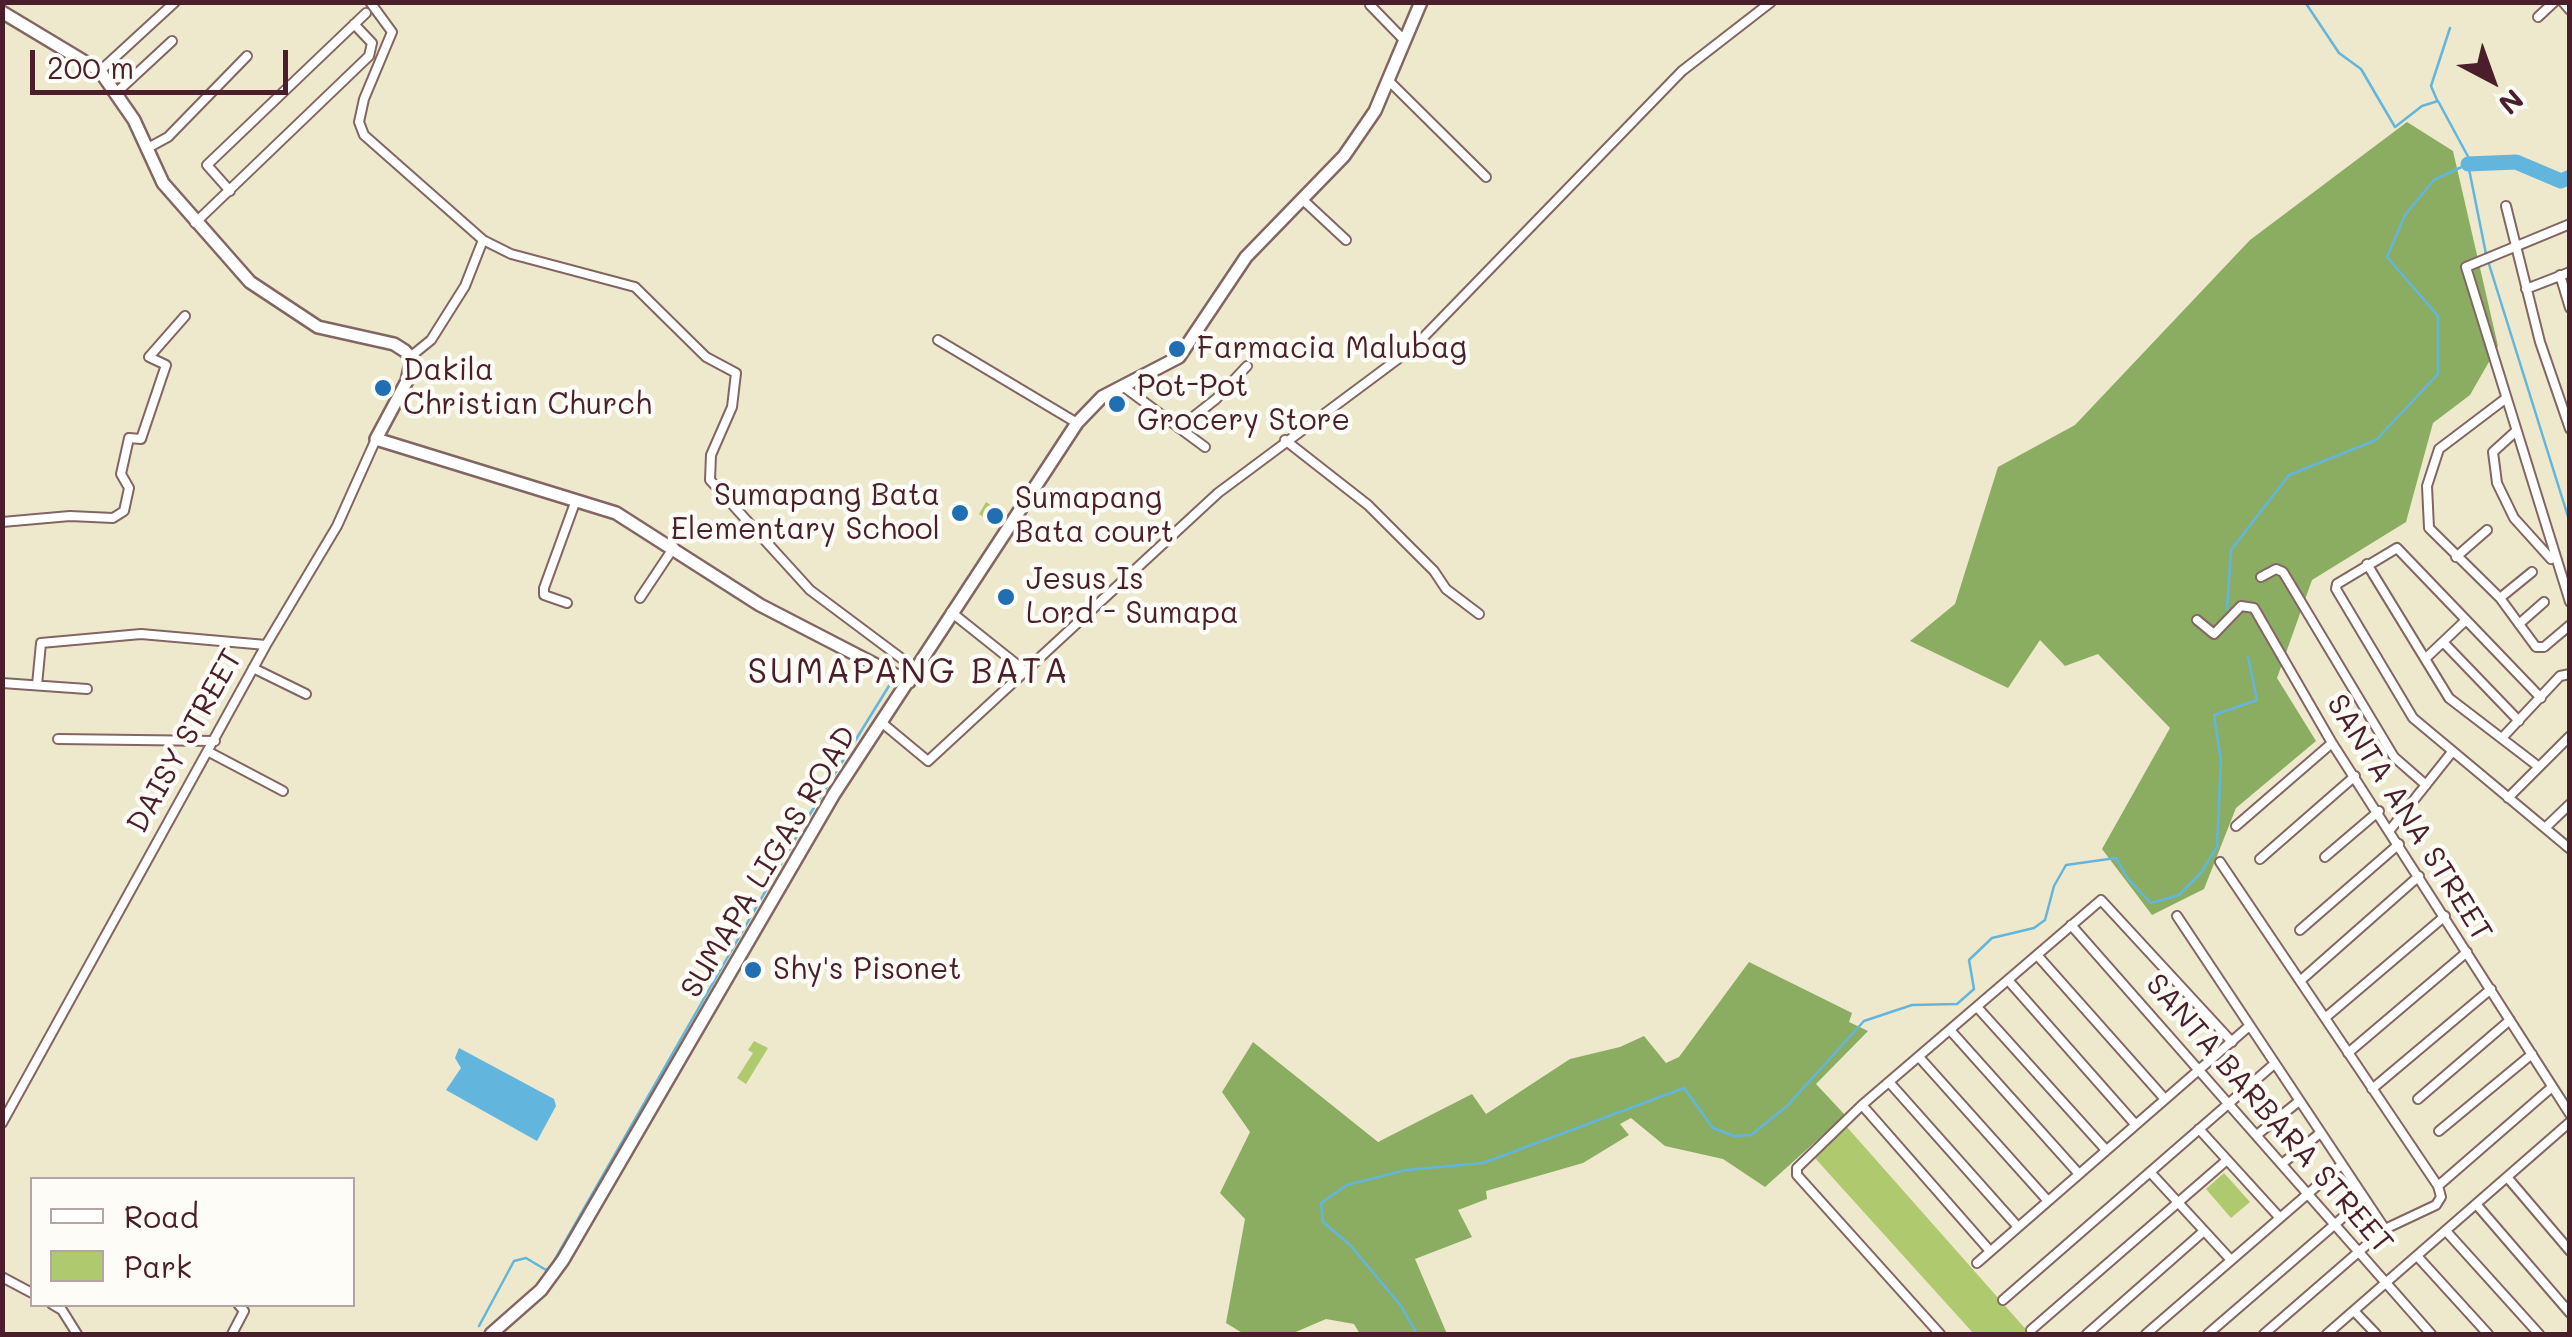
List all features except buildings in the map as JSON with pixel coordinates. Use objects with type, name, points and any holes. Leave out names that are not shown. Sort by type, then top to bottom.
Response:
[{"type":"main road","name":"SUMAPA LIGAS ROAD","points":[[491,1334],[540,1290],[563,1260],[811,832],[1077,423],[1092,405],[1180,356],[1232,275],[1359,138],[1389,80],[1421,2]]},
{"type":"main road","points":[[4,15],[100,71],[117,92],[163,183],[250,282],[318,327],[394,344],[410,357]]},
{"type":"main road","name":"DAISY STREET","points":[[376,439],[407,381],[410,357]]},
{"type":"main road","points":[[376,439],[616,514],[760,605],[908,682]]},
{"type":"street","points":[[100,71],[175,2]]},
{"type":"street","points":[[370,2],[392,32],[364,99],[358,122],[364,135],[482,240],[511,254],[635,287],[706,357],[736,373],[732,407],[711,454],[710,480],[810,590],[917,670]]},
{"type":"street","points":[[881,722],[928,761],[1218,493],[1414,347],[1682,71],[1771,2]]},
{"type":"street","points":[[2538,17],[2554,2]]},
{"type":"street","points":[[2563,2],[2570,10]]},
{"type":"street","points":[[1370,5],[1405,41]]},
{"type":"street","points":[[230,191],[207,166],[366,13]]},
{"type":"street","points":[[195,223],[369,56],[372,43],[354,24]]},
{"type":"street","points":[[117,92],[172,42]]},
{"type":"street","points":[[146,150],[168,136],[247,56]]},
{"type":"street","points":[[1389,80],[1486,177]]},
{"type":"street","points":[[1302,199],[1346,240]]},
{"type":"street","points":[[2506,206],[2526,290],[2570,429]]},
{"type":"street","points":[[2570,224],[2466,267],[2555,564],[2570,602]]},
{"type":"street","points":[[410,357],[440,327],[465,286],[482,240]]},
{"type":"street","points":[[2526,290],[2570,272]]},
{"type":"street","points":[[2560,276],[2570,308]]},
{"type":"street","points":[[2,522],[70,516],[113,518],[124,511],[128,488],[122,474],[129,438],[141,439],[166,365],[149,357],[185,316]]},
{"type":"street","points":[[938,340],[1077,423]]},
{"type":"street","points":[[1178,428],[1216,399],[1247,366]]},
{"type":"street","points":[[1124,387],[1205,446]]},
{"type":"street","points":[[2505,399],[2444,443],[2436,456],[2427,486],[2429,528],[2500,598],[2540,648],[2570,625]]},
{"type":"street","points":[[2515,432],[2492,456],[2497,484],[2514,518],[2555,564]]},
{"type":"street","name":"DAISY STREET","points":[[2,1123],[253,668],[337,526],[376,439]]},
{"type":"street","points":[[1285,440],[1368,506],[1434,570],[1446,589],[1479,614]]},
{"type":"street","points":[[568,604],[544,596],[544,588],[576,500]]},
{"type":"street","points":[[2456,557],[2487,530]]},
{"type":"street","points":[[640,598],[674,548]]},
{"type":"street","points":[[2540,698],[2398,548],[2341,580],[2336,589],[2413,718],[2570,850]]},
{"type":"street","points":[[2368,564],[2444,694],[2539,767]]},
{"type":"street","points":[[2262,576],[2276,569],[2282,572],[2394,757],[2426,785]]},
{"type":"street","points":[[2500,598],[2532,572]]},
{"type":"street","points":[[2519,624],[2544,602]]},
{"type":"street","name":"SANTA ANA STREET","points":[[2197,620],[2214,634],[2242,606],[2251,605],[2332,743],[2570,1114]]},
{"type":"street","points":[[951,612],[1024,672]]},
{"type":"street","points":[[2426,658],[2465,621]]},
{"type":"street","points":[[37,685],[41,644],[141,634],[266,645]]},
{"type":"street","points":[[2443,642],[2519,721]]},
{"type":"street","points":[[253,668],[306,694]]},
{"type":"street","points":[[2502,738],[2560,676],[2570,674]]},
{"type":"street","points":[[2,683],[87,689]]},
{"type":"street","points":[[2508,798],[2570,736]]},
{"type":"street","points":[[58,739],[215,741]]},
{"type":"street","points":[[2236,826],[2332,743]]},
{"type":"street","points":[[209,752],[283,791]]},
{"type":"street","points":[[2390,830],[2452,752]]},
{"type":"street","points":[[2260,859],[2355,776]]},
{"type":"street","points":[[2545,828],[2570,804]]},
{"type":"street","points":[[2325,857],[2379,812]]},
{"type":"street","points":[[2300,930],[2399,844]]},
{"type":"street","points":[[2220,862],[2438,1186],[2441,1197],[2436,1205],[2385,1229],[2264,1334]]},
{"type":"street","points":[[2300,981],[2420,876]]},
{"type":"street","points":[[1940,1334],[1797,1175],[1797,1168],[1889,1082],[2097,902],[2105,901],[2232,1042]]},
{"type":"street","points":[[2178,916],[2247,1028],[2385,1229]]},
{"type":"street","points":[[2325,1018],[2445,916]]},
{"type":"street","name":"SANTA BARBARA STREET","points":[[2071,925],[2431,1334]]},
{"type":"street","points":[[2348,1053],[2468,952]]},
{"type":"street","points":[[2037,954],[2164,1098]]},
{"type":"street","points":[[2008,980],[2135,1124]]},
{"type":"street","points":[[2372,1089],[2490,989]]},
{"type":"street","points":[[1977,1006],[2106,1150]]},
{"type":"street","points":[[2418,1099],[2510,1020]]},
{"type":"street","points":[[1976,1263],[2247,1028]]},
{"type":"street","points":[[1950,1030],[2079,1174]]},
{"type":"street","points":[[2440,1131],[2532,1054]]},
{"type":"street","points":[[1919,1056],[2048,1201]]},
{"type":"street","points":[[2003,1300],[2273,1066]]},
{"type":"street","points":[[1889,1082],[2018,1227]]},
{"type":"street","points":[[2438,1186],[2552,1086]]},
{"type":"street","points":[[2258,1134],[2298,1102]]},
{"type":"street","points":[[1862,1106],[1990,1251]]},
{"type":"street","points":[[2327,1334],[2570,1122]]},
{"type":"street","points":[[2200,1129],[2280,1218]]},
{"type":"street","points":[[2283,1164],[2318,1134]]},
{"type":"street","points":[[2032,1330],[2227,1160]]},
{"type":"street","points":[[2146,1334],[2340,1166]]},
{"type":"street","points":[[2150,1172],[2231,1260]]},
{"type":"street","points":[[2507,1177],[2570,1252]]},
{"type":"street","points":[[2208,1334],[2363,1200]]},
{"type":"street","points":[[2476,1204],[2570,1312]]},
{"type":"street","points":[[2087,1334],[2204,1231]]},
{"type":"street","points":[[2446,1231],[2539,1334]]},
{"type":"street","points":[[2417,1256],[2488,1334]]},
{"type":"street","points":[[2,1277],[30,1293]]},
{"type":"street","points":[[57,1307],[76,1334]]},
{"type":"street","points":[[232,1334],[244,1311],[241,1307]]},
{"type":"street","points":[[2354,1311],[2376,1334]]},
{"type":"green space","points":[[2407,122],[2453,151],[2498,346],[2470,395],[2433,423],[2406,522],[2312,580],[2277,678],[2316,741],[2236,808],[2204,889],[2152,915],[2102,849],[2170,728],[2098,654],[2065,666],[2040,640],[2008,688],[1910,641],[1955,604],[1998,467],[2075,425],[2250,240]]},
{"type":"green space","name":"Sumapang Bata court","points":[[986,502],[1012,519],[1004,531],[979,514]]},
{"type":"green space","points":[[1749,962],[1852,1013],[1849,1022],[1868,1031],[1816,1084],[1845,1115],[1765,1187],[1723,1159],[1665,1146],[1631,1118],[1620,1124],[1629,1135],[1583,1163],[1486,1191],[1487,1199],[1458,1210],[1472,1237],[1415,1259],[1447,1334],[1360,1334],[1354,1324],[1326,1319],[1291,1334],[1244,1334],[1226,1323],[1245,1219],[1220,1193],[1250,1132],[1222,1092],[1253,1042],[1378,1142],[1472,1094],[1486,1114],[1570,1059],[1620,1047],[1644,1036],[1666,1063],[1679,1057]]},
{"type":"green space","points":[[754,1041],[768,1048],[746,1084],[737,1078],[753,1053],[748,1050]]},
{"type":"green space","points":[[1846,1126],[2030,1334],[1974,1334],[1814,1157]]},
{"type":"green space","points":[[2224,1173],[2250,1202],[2231,1218],[2206,1189]]},
{"type":"water","points":[[459,1048],[554,1099],[556,1106],[537,1141],[446,1090],[461,1068],[455,1058]]},
{"type":"waterway","points":[[2305,2],[2339,53],[2361,69],[2395,127],[2422,106],[2438,101],[2471,162]]},
{"type":"waterway","points":[[2437,100],[2431,86],[2450,28]]},
{"type":"waterway","points":[[2468,164],[2516,162],[2561,181],[2570,177]]},
{"type":"waterway","points":[[2227,609],[2231,550],[2289,475],[2376,440],[2438,374],[2438,316],[2387,257],[2405,215],[2434,180],[2468,164],[2486,254]]},
{"type":"waterway","points":[[2488,261],[2570,523]]},
{"type":"waterway","points":[[1417,1334],[1401,1306],[1350,1245],[1323,1222],[1321,1203],[1347,1185],[1406,1170],[1483,1163],[1684,1088],[1713,1128],[1734,1136],[1751,1135],[1787,1106],[1864,1021],[1912,1005],[1957,1004],[1974,989],[1969,960],[1992,938],[2034,928],[2045,920],[2054,886],[2066,865],[2116,858],[2128,879],[2151,903],[2179,895],[2201,873],[2217,847],[2221,761],[2214,715],[2257,700],[2248,657]]},
{"type":"waterway","points":[[479,1326],[514,1261],[526,1258],[546,1270],[551,1266],[805,822],[892,681]]},
{"type":"place","name":"Farmacia Malubag","points":[[1177,349]]},
{"type":"place","name":"Dakila Christian Church","points":[[383,388]]},
{"type":"place","name":"Pot-Pot Grocery Store","points":[[1117,404]]},
{"type":"place","name":"Sumapang Bata Elementary School","points":[[960,513]]},
{"type":"place","name":"Sumapang Bata court","points":[[995,516]]},
{"type":"place","name":"Jesus Is Lord - Sumapa","points":[[1006,597]]},
{"type":"place","name":"Shy's Pisonet","points":[[753,970]]},
{"type":"district","name":"SUMAPANG BATA","points":[[909,672]]}]
